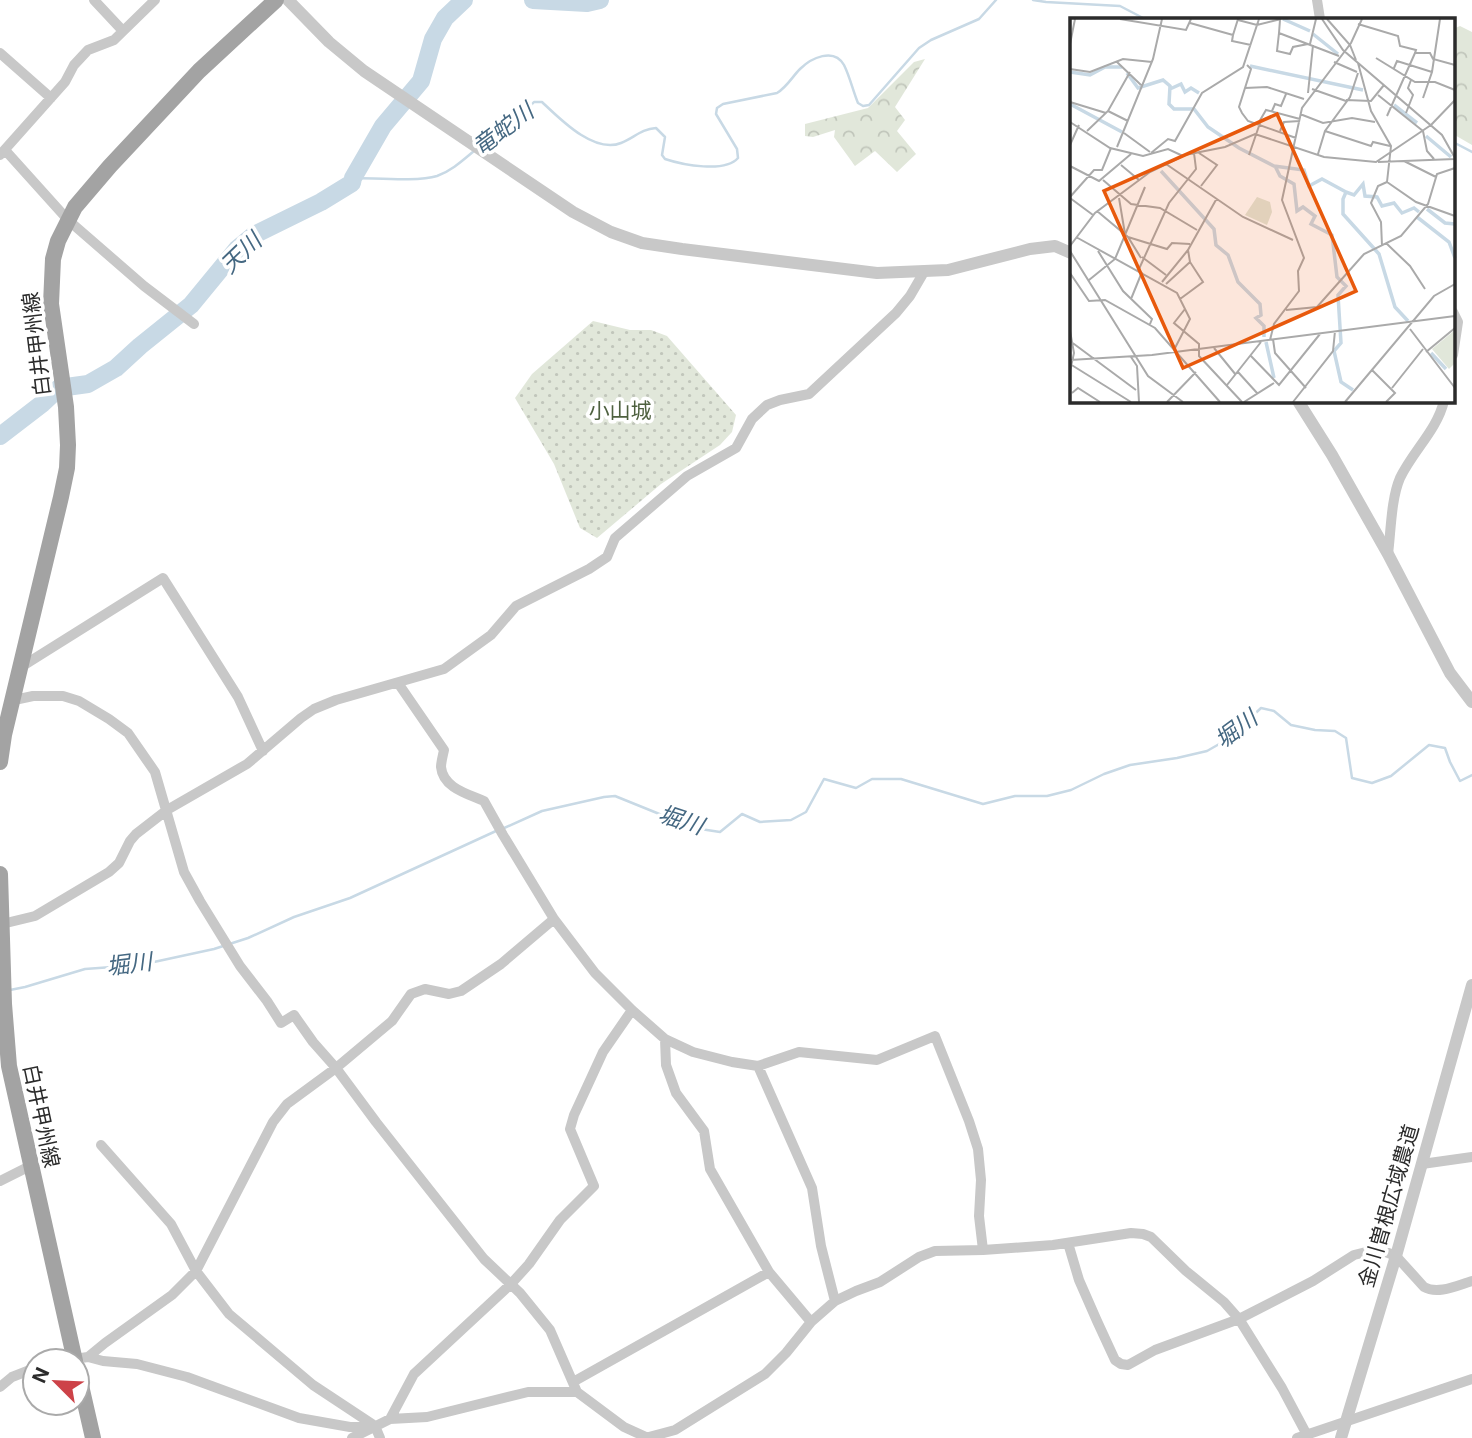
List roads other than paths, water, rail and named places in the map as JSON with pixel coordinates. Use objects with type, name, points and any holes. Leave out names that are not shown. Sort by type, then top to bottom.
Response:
[{"type":"main road","name":"白井甲州線","points":[[0,762],[65,477],[68,445],[66,407],[51,304],[53,259],[58,241],[75,207],[110,166],[200,71],[276,0]]},
{"type":"main road","name":"白井甲州線","points":[[0,874],[9,1066],[72,1347]]},
{"type":"main road","name":"白井甲州線","points":[[88,1417],[93,1438]]},
{"type":"street","points":[[94,0],[123,31]]},
{"type":"street","points":[[155,0],[114,40],[88,50],[74,65],[65,82],[2,152],[68,219],[144,286],[194,324]]},
{"type":"street","points":[[288,0],[329,42],[413,106],[592,224],[642,243],[877,273],[948,270],[1030,249],[1055,246],[1070,253]]},
{"type":"street","points":[[1317,0],[1320,18]]},
{"type":"street","points":[[0,53],[51,98]]},
{"type":"street","points":[[2,924],[34,915],[110,872],[119,863],[136,834],[167,810],[247,764],[314,709],[336,699],[444,669],[491,635],[516,606],[607,557],[615,538],[687,477],[736,448],[752,419],[767,405],[809,394],[896,313],[924,272]]},
{"type":"street","points":[[1454,314],[1458,322],[1454,348]]},
{"type":"street","points":[[1299,402],[1388,554],[1450,673],[1472,702]]},
{"type":"street","points":[[1388,554],[1396,490],[1401,476],[1438,417],[1444,402]]},
{"type":"street","points":[[21,667],[163,578],[238,697],[263,751]]},
{"type":"street","points":[[398,683],[444,750],[441,766],[446,781],[462,793],[484,801],[554,919],[595,973],[665,1039],[693,1052],[758,1066],[799,1052],[877,1060],[935,1036],[978,1149],[981,1180],[979,1216],[984,1250]]},
{"type":"street","points":[[13,698],[63,696],[79,701],[128,733],[155,772],[184,872],[228,946],[281,1023],[294,1015],[484,1259],[511,1283],[550,1330],[575,1387],[624,1427],[646,1437],[678,1434],[765,1374],[811,1322],[835,1301],[880,1282],[919,1257],[935,1251],[1068,1243],[1131,1233],[1151,1237],[1186,1271],[1224,1302],[1239,1319],[1310,1436],[1346,1421],[1472,1379]]},
{"type":"street","points":[[91,1351],[172,1295],[196,1271],[273,1122],[287,1104],[336,1068],[392,1021],[411,994],[425,989],[449,994],[461,991],[501,964],[554,919]]},
{"type":"street","name":"金川曽根広域農道","points":[[1341,1438],[1396,1256],[1472,985]]},
{"type":"street","points":[[390,1419],[414,1374],[511,1283],[529,1264],[560,1220],[594,1186],[570,1129],[603,1052],[632,1010]]},
{"type":"street","points":[[665,1039],[666,1065],[676,1093],[704,1131],[710,1169],[769,1272],[811,1322]]},
{"type":"street","points":[[758,1066],[812,1188],[821,1245],[835,1301]]},
{"type":"street","points":[[101,1145],[171,1224],[196,1271],[229,1314],[313,1385],[374,1427],[380,1438]]},
{"type":"street","points":[[1422,1164],[1472,1157]]},
{"type":"street","points":[[0,1181],[30,1166]]},
{"type":"street","points":[[1068,1243],[1079,1280],[1108,1348],[1115,1360],[1128,1365],[1155,1350],[1239,1319],[1313,1281],[1354,1255],[1378,1249],[1396,1256],[1424,1287],[1430,1290],[1472,1281]]},
{"type":"street","points":[[352,1438],[390,1419],[427,1417],[528,1392],[575,1387],[769,1272]]},
{"type":"street","points":[[91,1361],[137,1364],[187,1377],[299,1418],[350,1427],[374,1427]]},
{"type":"street","points":[[0,1387],[21,1373]]},
{"type":"waterway","name":"天川","points":[[0,436],[59,388],[88,384],[116,368],[191,305],[237,249],[254,235],[321,202],[352,183],[383,126],[421,81],[433,39],[445,18],[464,0]]},
{"type":"waterway","name":"天川","points":[[533,0],[587,3],[600,0]]},
{"type":"waterway","name":"竜蛇川","points":[[482,145],[522,115],[534,102],[542,102],[578,133],[600,144],[621,143],[656,128],[665,137],[662,155],[665,159],[693,165],[732,163],[738,158],[737,149],[716,114],[717,108],[723,104],[777,93],[805,65],[816,58],[829,55],[844,65],[858,103],[869,105],[919,48],[979,19],[996,0]]},
{"type":"waterway","name":"竜蛇川","points":[[1033,0],[1120,6],[1143,18]]},
{"type":"waterway","name":"竜蛇川","points":[[1454,143],[1472,152]]},
{"type":"waterway","name":"竜蛇川","points":[[353,178],[429,178],[452,169],[474,151]]},
{"type":"waterway","name":"堀川","points":[[502,829],[542,811],[615,796],[694,828],[720,832],[742,814],[760,822],[791,820],[806,812],[824,779],[856,788],[872,779],[901,779],[983,804],[1015,796],[1047,796],[1071,790],[1130,765],[1207,751],[1228,739],[1261,708],[1274,711],[1291,725],[1335,731],[1346,738],[1352,778],[1372,783],[1391,776],[1429,745],[1445,748],[1460,781],[1472,775]]},
{"type":"waterway","name":"堀川","points":[[10,990],[85,969],[140,965],[214,949],[248,938],[294,917],[350,898],[496,831]]},
{"type":"park label","name":"小山城","points":[[620,411]]}]
